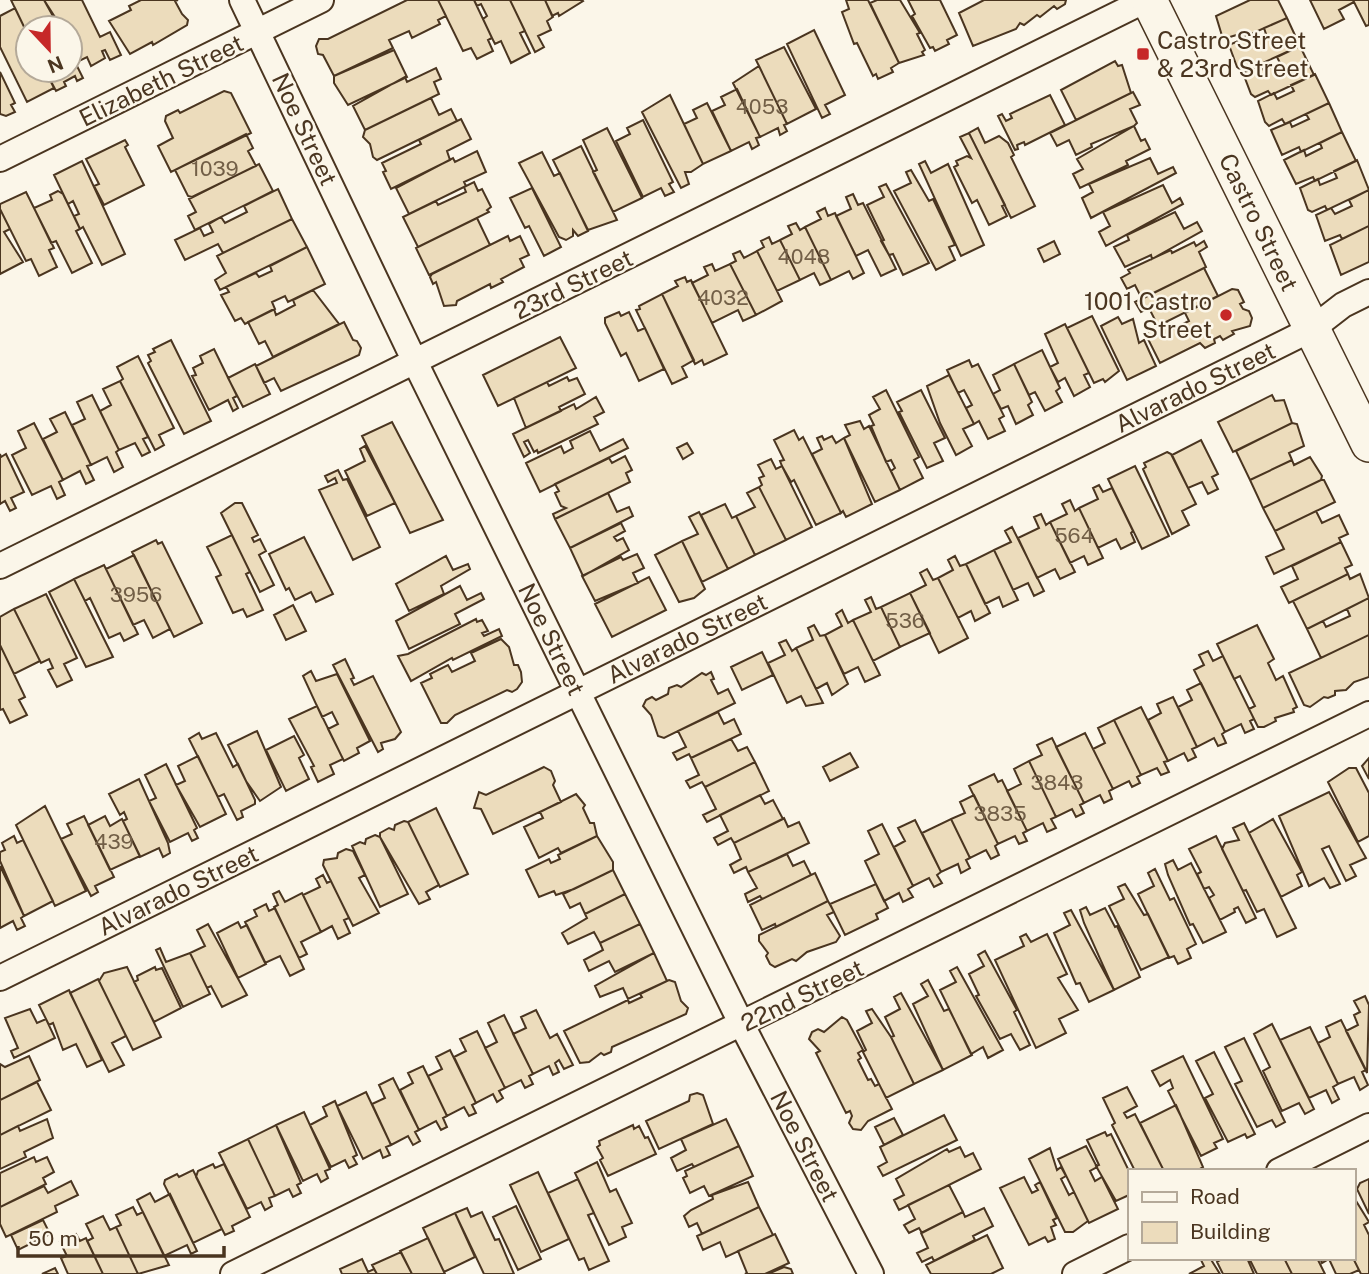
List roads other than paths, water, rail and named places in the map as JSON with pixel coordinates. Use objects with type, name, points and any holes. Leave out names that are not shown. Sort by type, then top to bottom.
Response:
[{"type":"street","name":"Noe Street","points":[[242,0],[415,362],[742,1025],[871,1274]]},
{"type":"street","name":"Elizabeth Street","points":[[0,159],[321,0]]},
{"type":"street","name":"Castro Street","points":[[1148,0],[1369,444]]},
{"type":"street","name":"23rd Street","points":[[0,566],[1148,0]]},
{"type":"street","name":"Alvarado Street","points":[[0,978],[1312,329],[1343,305],[1369,292]]},
{"type":"street","name":"22nd Street","points":[[233,1274],[1369,714]]},
{"type":"street","points":[[1283,1169],[1369,1126]]},
{"type":"street","points":[[1075,1274],[1128,1248]]},
{"type":"place","name":"Castro Street & 23rd Street","points":[[1143,54]]},
{"type":"place","name":"1001 Castro Street","points":[[1226,315]]}]
